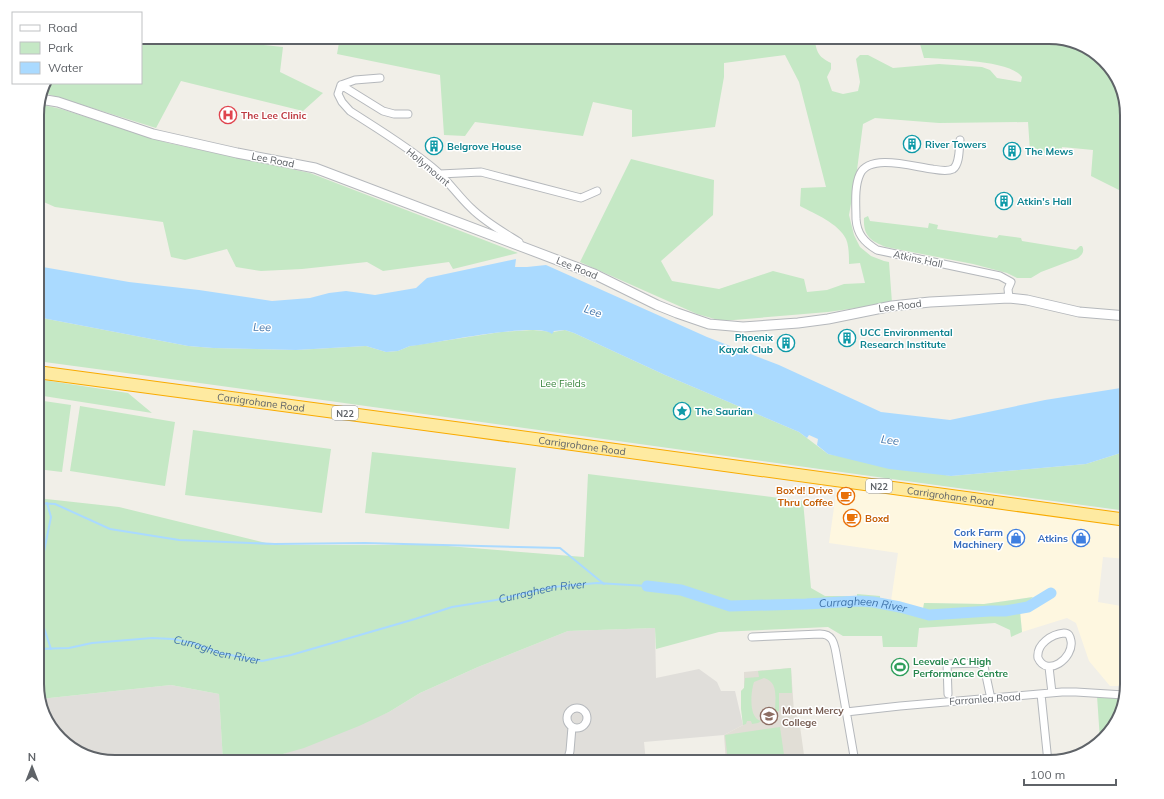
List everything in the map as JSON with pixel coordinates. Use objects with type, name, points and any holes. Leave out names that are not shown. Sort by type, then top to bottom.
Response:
[{"type":"highway","name":"Carrigrohane Road","points":[[44,373],[462,428],[1120,519]]},
{"type":"street","points":[[341,85],[355,80],[380,78]]},
{"type":"street","points":[[341,85],[383,111],[394,114],[408,114]]},
{"type":"street","name":"Hollymount","points":[[341,85],[338,94],[342,102],[350,111],[414,152],[440,174],[472,209],[498,229],[523,245],[525,248]]},
{"type":"street","name":"Lee Road","points":[[45,99],[58,102],[153,134],[237,153],[315,168],[594,274],[677,313],[709,324],[743,327],[802,323],[892,306],[930,302],[1006,298],[1027,300],[1079,312],[1120,315]]},
{"type":"street","name":"Atkins Hall","points":[[960,140],[957,163],[951,170],[942,171],[882,163],[866,167],[860,174],[857,183],[856,211],[858,230],[867,244],[877,250],[1000,276],[1008,280],[1006,298]]},
{"type":"street","points":[[440,174],[481,172],[581,198],[597,191]]},
{"type":"street","points":[[1061,633],[1068,633],[1071,642],[1070,653],[1062,662],[1049,666],[1042,664],[1039,661],[1037,655],[1039,648],[1050,638],[1061,633]]},
{"type":"street","points":[[752,637],[824,634],[828,635],[833,640],[854,755]]},
{"type":"street","points":[[948,694],[947,664],[978,663],[984,666],[991,699]]},
{"type":"street","points":[[1049,666],[1052,693]]},
{"type":"street","name":"Farranlea Road","points":[[846,712],[1052,693],[1076,692],[1119,695]]},
{"type":"street","points":[[1041,694],[1047,755]]},
{"type":"street","points":[[569,755],[572,726]]},
{"type":"shaded area","points":[[837,486],[1120,524],[1120,558],[1103,557],[1098,602],[1120,606],[1120,686],[1110,686],[1089,661],[1076,623],[1067,618],[1022,632],[1020,611],[1032,597],[984,604],[927,603],[924,604],[923,609],[891,601],[898,553],[829,543]]},
{"type":"shaded area","points":[[655,628],[656,678],[699,669],[717,682],[721,691],[735,691],[743,725],[724,735],[644,742],[645,755],[281,755],[389,712],[420,693],[478,667],[568,631]]},
{"type":"shaded area","name":"Mount Mercy College","points":[[791,668],[794,712],[799,719],[804,755],[725,755],[724,735],[743,725],[741,691],[744,688],[744,672]]},
{"type":"shaded area","points":[[171,685],[219,694],[223,755],[115,755],[97,753],[84,748],[65,734],[49,711],[45,698]]},
{"type":"green space","points":[[142,44],[255,44],[283,47],[280,72],[323,93],[303,111],[181,81],[156,128],[47,94],[49,88],[51,84],[142,84]]},
{"type":"green space","points":[[339,44],[816,44],[820,56],[831,63],[831,69],[827,77],[832,91],[843,94],[858,91],[860,82],[856,59],[860,55],[868,55],[893,68],[939,64],[982,67],[990,70],[997,78],[1021,82],[1022,77],[1015,71],[1005,67],[961,60],[924,58],[920,44],[1063,45],[1080,51],[1096,62],[1105,72],[1115,88],[1118,97],[1120,115],[1120,190],[1091,176],[1093,150],[1062,147],[1061,155],[1030,151],[1028,122],[939,123],[875,118],[863,124],[849,215],[854,235],[860,247],[871,256],[889,262],[892,303],[828,312],[722,321],[697,314],[580,262],[631,159],[714,180],[713,215],[661,261],[672,281],[719,289],[773,271],[804,279],[807,292],[827,290],[844,284],[865,283],[860,263],[849,264],[848,245],[846,239],[838,228],[800,206],[801,188],[826,187],[799,82],[785,55],[724,63],[724,77],[715,127],[632,137],[632,110],[593,102],[583,136],[475,122],[465,136],[444,135],[440,75],[337,54]]},
{"type":"green space","points":[[45,105],[61,109],[168,143],[310,173],[518,253],[453,269],[449,262],[383,271],[367,262],[302,269],[261,271],[236,267],[227,249],[185,260],[171,257],[163,222],[55,207],[44,202]]},
{"type":"green space","points":[[868,216],[870,221],[928,228],[929,223],[938,225],[937,229],[997,238],[999,235],[1021,238],[1022,241],[1076,250],[1082,246],[1083,251],[1078,258],[1041,272],[1031,278],[1017,278],[1007,273],[973,264],[880,245],[872,240],[866,233],[864,218]]},
{"type":"green space","name":"Lee Fields","points":[[44,318],[188,346],[296,350],[366,346],[386,352],[398,351],[410,346],[501,332],[533,330],[553,332],[565,330],[665,375],[799,432],[828,454],[951,476],[1086,464],[1120,453],[1120,510],[855,474],[44,362]]},
{"type":"green space","points":[[44,380],[128,393],[152,413],[44,396]]},
{"type":"green space","points":[[44,401],[71,405],[62,472],[44,470]]},
{"type":"green space","points":[[80,406],[175,422],[165,486],[70,471]]},
{"type":"green space","points":[[193,430],[331,449],[322,513],[185,495]]},
{"type":"green space","points":[[372,452],[516,468],[509,529],[365,513]]},
{"type":"green space","points":[[588,474],[803,501],[811,588],[825,596],[857,596],[857,594],[880,596],[880,598],[923,609],[924,603],[984,604],[1033,597],[1020,611],[1022,632],[1011,637],[1010,630],[995,623],[919,628],[917,647],[883,647],[882,636],[843,636],[828,627],[719,632],[656,649],[655,628],[568,631],[478,667],[420,693],[389,712],[359,726],[304,748],[280,755],[223,755],[219,694],[171,685],[45,698],[44,499],[119,507],[274,545],[435,545],[584,557]]},
{"type":"green space","points":[[791,668],[792,693],[779,693],[779,711],[775,712],[775,692],[772,683],[764,678],[754,682],[751,698],[752,710],[757,719],[761,721],[752,724],[751,721],[747,721],[746,724],[743,725],[741,691],[744,688],[745,678],[759,677],[758,671]]},
{"type":"green space","points":[[1097,696],[1119,698],[1113,715],[1100,733]]},
{"type":"green space","points":[[780,727],[784,755],[727,755],[725,735]]},
{"type":"water","name":"Lee","points":[[516,259],[515,267],[546,265],[707,337],[779,365],[881,412],[950,420],[1045,400],[1120,388],[1120,453],[1086,464],[951,476],[889,469],[828,454],[817,445],[818,439],[809,435],[807,438],[799,432],[665,375],[565,330],[554,331],[552,334],[543,331],[527,330],[484,334],[410,346],[398,351],[386,352],[366,346],[296,350],[188,346],[44,318],[44,267],[129,282],[199,290],[272,301],[310,298],[329,293],[346,291],[375,295],[416,288],[427,278]]},
{"type":"waterway","points":[[44,503],[55,504],[110,529],[179,540],[275,544],[365,543],[560,548],[604,584]]},
{"type":"waterway","points":[[44,551],[51,517],[47,503]]},
{"type":"waterway","name":"Curragheen River","points":[[44,649],[69,648],[92,643],[152,638],[173,639],[196,644],[220,653],[262,661],[291,655],[452,607],[496,600],[552,587],[597,583],[647,586]]},
{"type":"waterway","name":"Curragheen River","points":[[647,586],[681,590],[730,606],[859,601],[900,607],[929,615],[1005,611],[1028,607],[1051,593]]},
{"type":"waterway","points":[[44,628],[51,649]]},
{"type":"place","name":"The Lee Clinic","points":[[228,115]]},
{"type":"place","name":"River Towers","points":[[912,144]]},
{"type":"place","name":"Belgrove House","points":[[434,146]]},
{"type":"place","name":"The Mews","points":[[1012,151]]},
{"type":"place","name":"Atkin's Hall","points":[[1004,201]]},
{"type":"place","name":"UCC Environmental Research Institute","points":[[847,338]]},
{"type":"place","name":"Phoenix Kayak Club","points":[[786,343]]},
{"type":"place","name":"The Saurian","points":[[682,411]]},
{"type":"place","name":"Box'd! Drive Thru Coffee","points":[[846,496]]},
{"type":"place","name":"Boxd","points":[[852,518]]},
{"type":"place","name":"Cork Farm Machinery","points":[[1016,538]]},
{"type":"place","name":"Atkins","points":[[1081,538]]},
{"type":"place","name":"Leevale AC High Performance Centre","points":[[900,667]]},
{"type":"place","name":"Mount Mercy College","points":[[769,716]]}]
